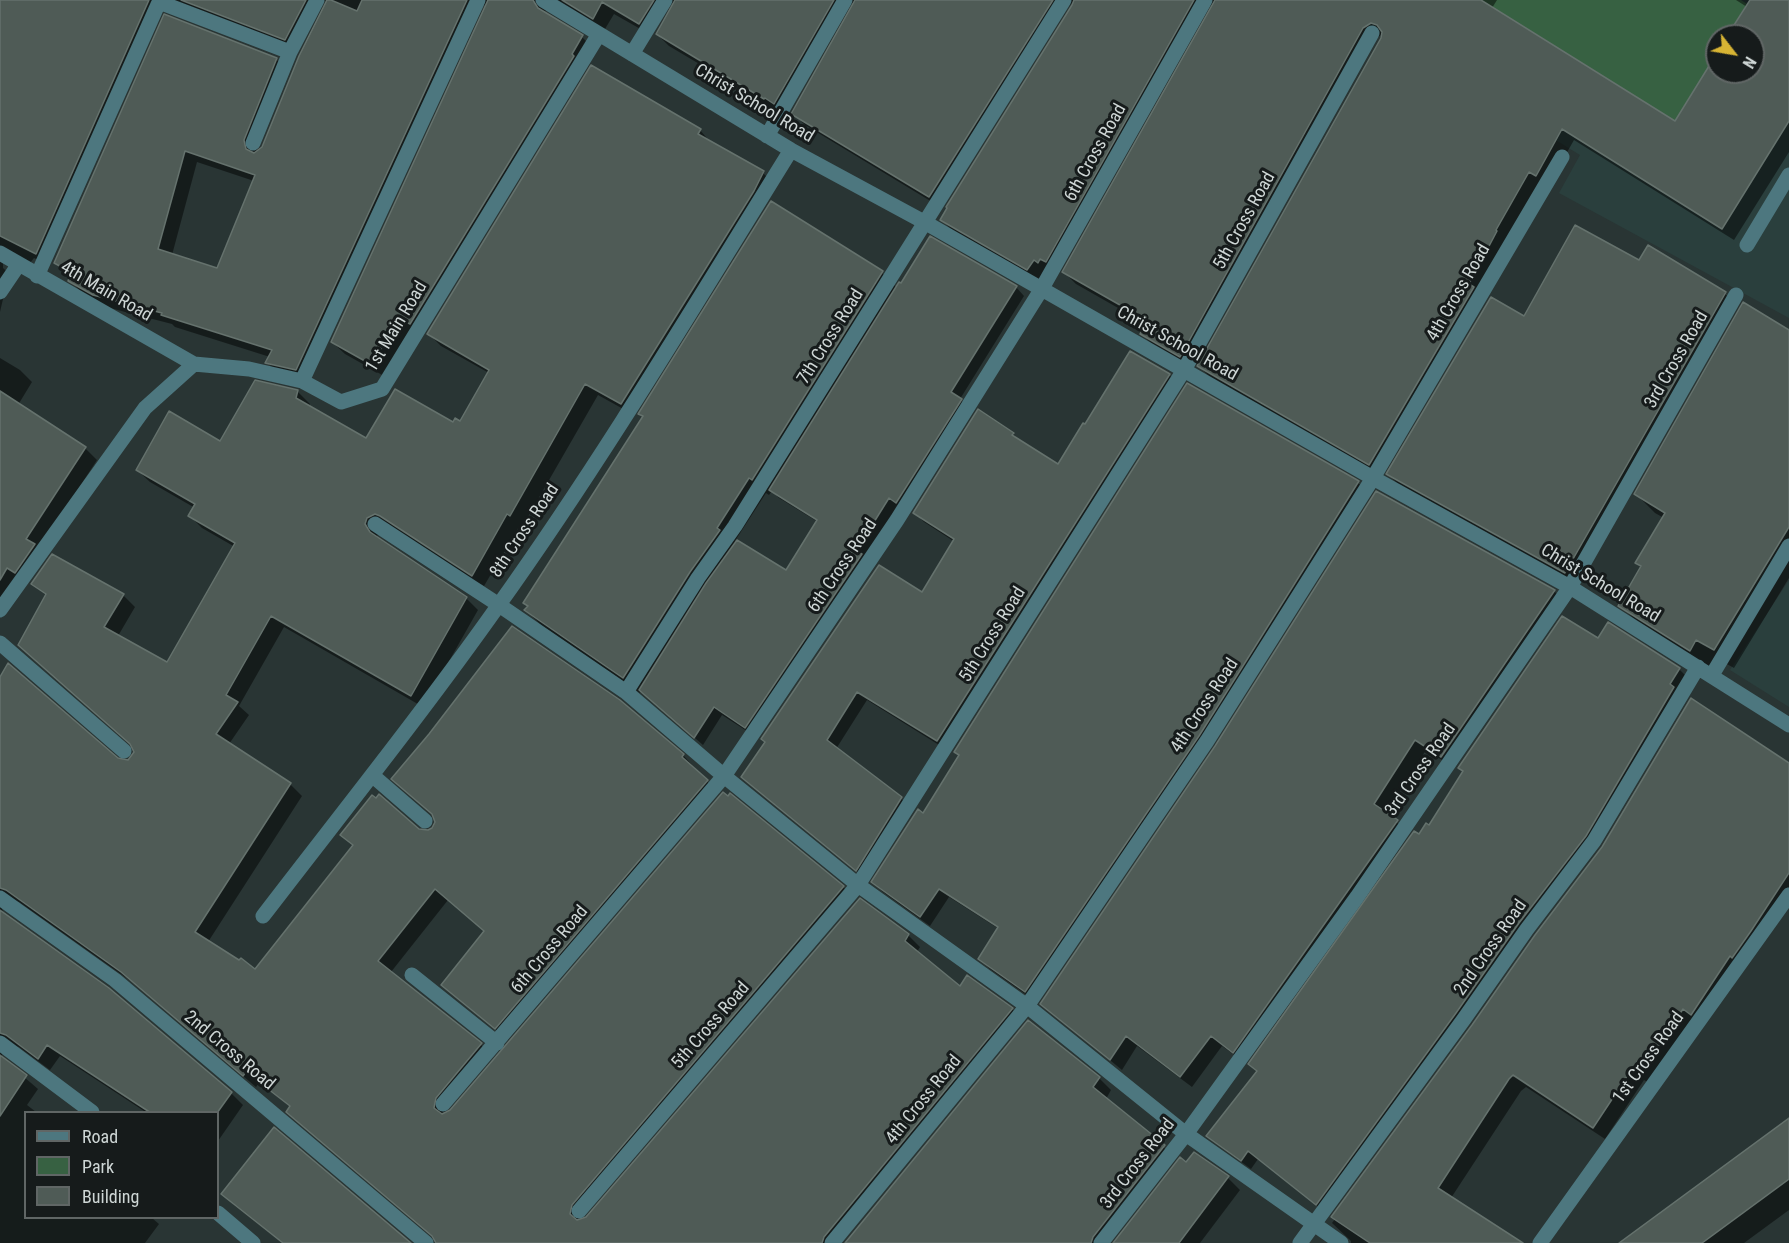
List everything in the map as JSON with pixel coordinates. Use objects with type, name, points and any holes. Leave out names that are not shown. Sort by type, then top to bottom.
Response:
[{"type":"street","points":[[253,143],[290,52],[317,0]]},
{"type":"street","points":[[302,381],[478,0]]},
{"type":"street","name":"Christ School Road","points":[[543,0],[791,150],[926,223],[1373,478],[1570,587],[1789,725]]},
{"type":"street","points":[[632,54],[665,0]]},
{"type":"street","points":[[767,136],[845,0]]},
{"type":"street","name":"7th Cross Road","points":[[626,692],[698,578],[735,526],[1064,0]]},
{"type":"street","name":"6th Cross Road","points":[[444,1104],[724,776],[897,520],[1041,290],[1205,0]]},
{"type":"street","points":[[37,276],[160,1],[290,52]]},
{"type":"street","name":"5th Cross Road","points":[[579,1211],[858,885],[1184,370],[1372,33]]},
{"type":"street","name":"1st Main Road","points":[[194,364],[249,369],[302,381],[341,402],[382,389],[599,34]]},
{"type":"street","name":"8th Cross Road","points":[[263,915],[418,717],[499,605],[613,438],[791,150]]},
{"type":"street","name":"4th Cross Road","points":[[832,1243],[1027,1006],[1207,741],[1373,478],[1562,157]]},
{"type":"street","points":[[1747,245],[1789,175]]},
{"type":"street","name":"4th Main Road","points":[[0,253],[194,364]]},
{"type":"street","points":[[0,292],[19,264]]},
{"type":"street","name":"3rd Cross Road","points":[[1101,1243],[1186,1134],[1357,897],[1570,587],[1736,296]]},
{"type":"street","points":[[0,610],[145,408],[194,364]]},
{"type":"street","points":[[375,524],[626,692],[724,776],[858,885],[1027,1006],[1186,1134],[1341,1243]]},
{"type":"street","name":"2nd Cross Road","points":[[1300,1243],[1527,929],[1594,841],[1789,546]]},
{"type":"street","points":[[0,643],[124,751]]},
{"type":"street","points":[[372,775],[425,821]]},
{"type":"street","name":"1st Cross Road","points":[[1540,1243],[1789,895]]},
{"type":"street","name":"2nd Cross Road","points":[[0,898],[115,980],[426,1243]]},
{"type":"street","points":[[412,975],[497,1043]]},
{"type":"street","points":[[0,1043],[89,1111]]},
{"type":"street","points":[[219,1214],[253,1243]]},
{"type":"shaded area","points":[[1328,0],[1789,0],[1789,318],[1559,193],[1580,155]]},
{"type":"shaded area","points":[[1789,580],[1789,707],[1730,670]]},
{"type":"green space","points":[[1481,0],[1741,0],[1747,4],[1734,24],[1705,24],[1705,72],[1675,121]]},
{"type":"building","points":[[0,0],[149,0],[36,254],[0,236]]},
{"type":"building","points":[[181,0],[306,0],[285,40]]},
{"type":"building","points":[[327,0],[357,11],[362,0],[467,0],[296,370],[265,363],[272,350],[161,315],[162,313],[93,295],[68,281],[71,272],[54,263],[164,14],[277,58],[244,140],[246,149],[254,153],[262,147],[299,56]],"holes":[[[185,151],[255,175],[217,268],[158,249]]]},
{"type":"building","points":[[488,0],[533,0],[538,8],[583,35],[572,54],[574,56],[410,324],[399,318],[372,365],[331,342]]},
{"type":"building","points":[[562,0],[654,0],[639,24],[602,2],[593,19]]},
{"type":"building","points":[[675,0],[834,0],[774,104],[656,34]]},
{"type":"building","points":[[855,0],[1053,0],[929,197],[791,114]]},
{"type":"building","points":[[1074,0],[1194,0],[1046,262],[1040,259],[1038,263],[1034,260],[1027,270],[940,220]]},
{"type":"building","points":[[1215,0],[1481,0],[1675,121],[1705,72],[1705,84],[1765,84],[1765,24],[1735,24],[1750,0],[1789,0],[1789,121],[1722,229],[1562,129],[1536,176],[1529,172],[1469,284],[1474,287],[1369,465],[1197,366],[1381,38],[1382,32],[1377,25],[1371,23],[1363,28],[1180,357],[1140,334],[1148,321],[1062,272]]},
{"type":"building","points":[[591,65],[701,129],[698,134],[764,171],[754,191],[621,404],[585,384],[510,516],[507,514],[472,576],[380,516],[375,514],[367,518],[365,524],[370,532],[467,597],[411,696],[271,616],[226,695],[238,702],[216,734],[291,783],[195,932],[239,960],[241,958],[255,969],[353,845],[340,835],[372,795],[376,798],[379,794],[419,829],[432,828],[435,822],[432,814],[391,779],[429,734],[512,626],[620,700],[684,754],[682,757],[708,780],[495,1029],[441,985],[484,931],[435,889],[378,961],[482,1043],[436,1098],[434,1108],[442,1114],[450,1110],[723,792],[728,796],[730,793],[844,886],[572,1205],[570,1214],[577,1220],[586,1217],[860,898],[909,934],[905,941],[960,986],[967,975],[1013,1008],[824,1237],[822,1243],[436,1243],[432,1236],[286,1112],[290,1106],[246,1072],[243,1076],[121,972],[0,888],[0,677],[8,663],[118,758],[128,760],[134,752],[130,744],[18,645],[46,594],[31,584],[52,554],[124,594],[104,627],[167,662],[235,543],[188,516],[195,504],[136,470],[169,411],[220,441],[255,380],[298,390],[296,398],[366,438],[395,389],[453,422],[455,418],[460,421],[489,370],[427,334]]},
{"type":"building","points":[[771,201],[883,271],[752,480],[749,478],[717,528],[720,530],[690,572],[623,678],[524,610],[528,606],[523,603],[643,416],[638,414]]},
{"type":"building","points":[[1575,225],[1639,260],[1648,245],[1726,292],[1565,573],[1386,474],[1491,297],[1524,316]]},
{"type":"building","points":[[930,236],[1017,286],[951,392],[962,399],[896,503],[889,498],[856,551],[862,554],[745,728],[714,707],[694,738],[639,690],[706,583],[737,540],[786,570],[817,520],[769,490]]},
{"type":"building","points":[[1743,302],[1789,330],[1789,527],[1714,650],[1696,640],[1690,651],[1618,606],[1641,566],[1635,563],[1665,513],[1634,494]]},
{"type":"building","points":[[1130,351],[1170,374],[937,741],[857,692],[827,740],[902,797],[856,871],[741,777],[765,742],[761,739],[879,565],[922,592],[954,539],[913,513],[978,409],[1014,433],[1012,435],[1058,464]]},
{"type":"building","points":[[1187,383],[1359,481],[1199,736],[1025,992],[978,959],[998,927],[939,889],[920,917],[871,882],[918,809],[923,813],[959,755],[954,752]]},
{"type":"building","points":[[0,391],[86,447],[26,539],[35,544],[15,573],[7,568],[0,580]]},
{"type":"building","points":[[1376,491],[1555,590],[1441,757],[1415,740],[1374,804],[1398,820],[1233,1053],[1211,1036],[1180,1077],[1126,1036],[1110,1060],[1040,1004],[1215,746]]},
{"type":"building","points":[[1562,616],[1598,638],[1608,622],[1680,668],[1670,684],[1674,687],[1586,836],[1519,923],[1316,1205],[1248,1151],[1241,1161],[1206,1136],[1257,1071],[1248,1064],[1414,831],[1419,834],[1426,823],[1429,825],[1463,771],[1458,768]]},
{"type":"building","points":[[1691,698],[1789,763],[1789,873],[1691,1015],[1683,1009],[1640,1074],[1632,1069],[1593,1128],[1513,1075],[1509,1079],[1438,1188],[1523,1243],[1370,1243],[1331,1217],[1535,935],[1602,847]]},
{"type":"building","points":[[0,910],[109,988],[232,1092],[218,1111],[148,1111],[47,1045],[38,1059],[0,1033]]},
{"type":"building","points":[[1028,1020],[1100,1077],[1093,1087],[1165,1145],[1093,1237],[1091,1243],[845,1243]]},
{"type":"building","points":[[0,1055],[27,1075],[0,1116]]},
{"type":"building","points":[[1789,1118],[1789,1179],[1702,1243],[1619,1243]]},
{"type":"building","points":[[274,1127],[411,1243],[283,1243],[221,1194]]},
{"type":"building","points":[[1194,1152],[1229,1176],[1179,1243],[1113,1243],[1180,1157],[1186,1162]]}]
